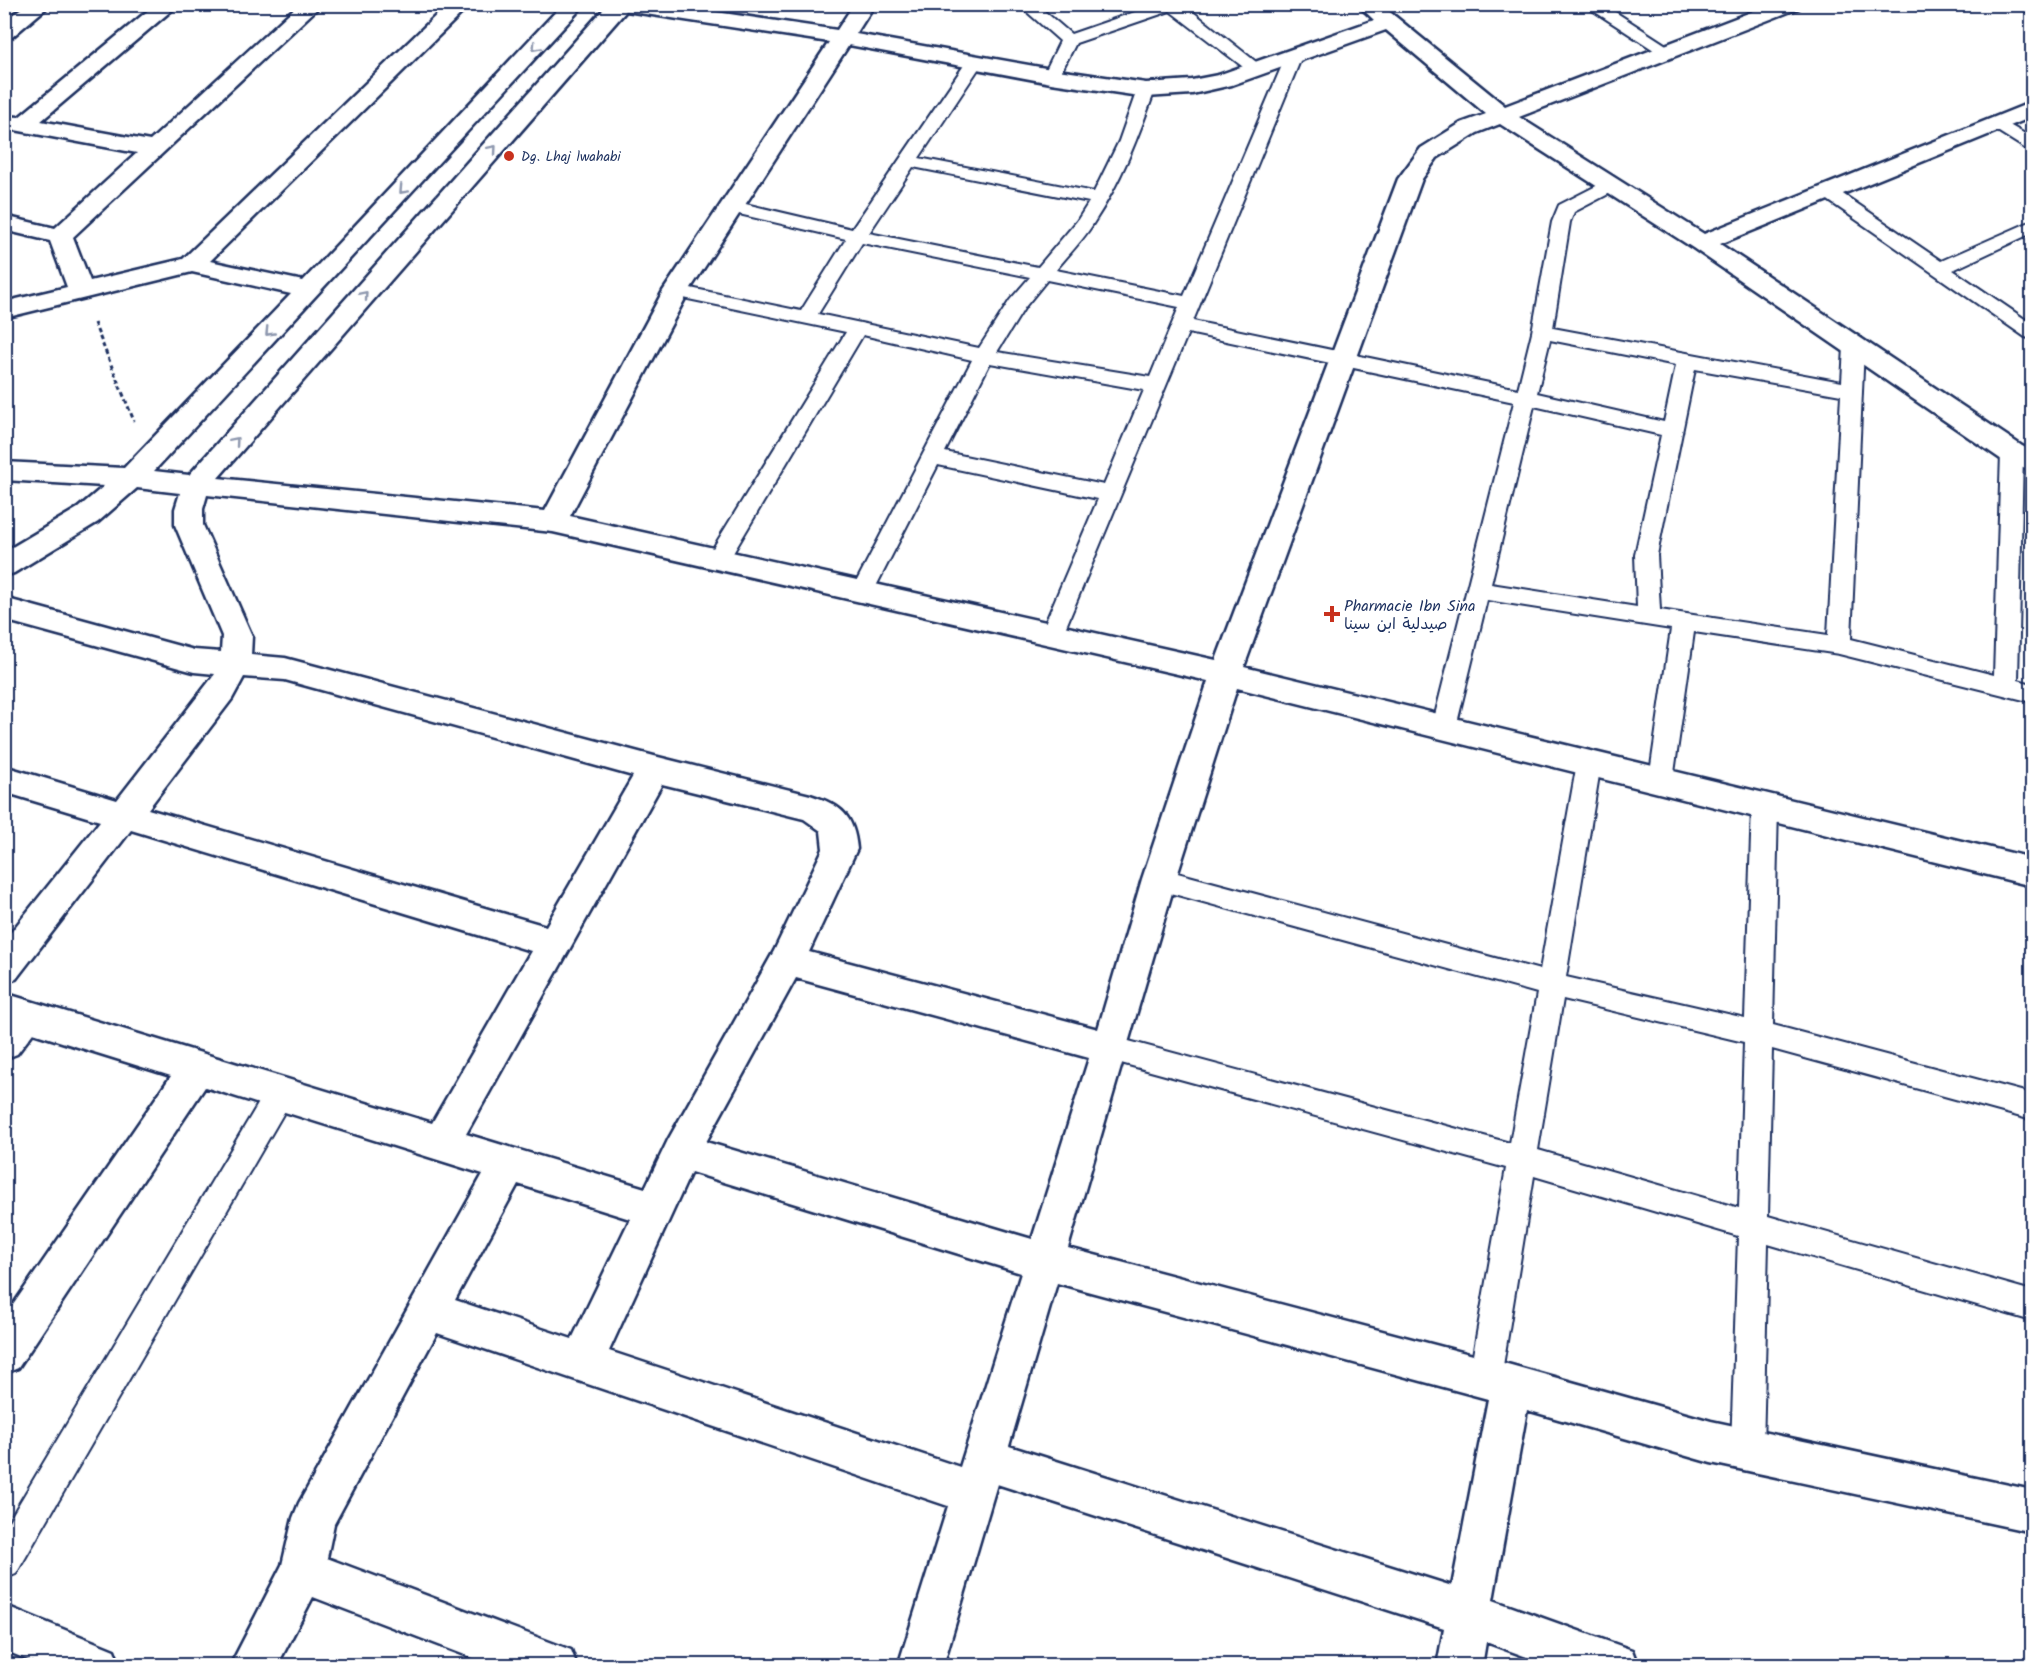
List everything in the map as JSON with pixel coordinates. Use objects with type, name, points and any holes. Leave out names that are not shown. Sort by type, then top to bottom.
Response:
[{"type":"street","points":[[4,32],[41,4]]},
{"type":"street","points":[[14,123],[170,4]]},
{"type":"street","points":[[60,236],[312,4]]},
{"type":"street","points":[[192,265],[461,4]]},
{"type":"street","points":[[4,566],[88,515],[140,468],[575,4]]},
{"type":"street","points":[[553,522],[676,291],[845,38],[865,4]]},
{"type":"street","points":[[1366,4],[1503,116],[1702,243],[1854,347],[2022,457]]},
{"type":"street","points":[[920,1665],[1110,1048],[1159,879],[1226,674],[1410,179],[1429,153],[1469,128],[1792,4]]},
{"type":"street","points":[[4,968],[221,691],[235,665],[237,636],[189,525],[189,509],[196,485],[620,5],[845,38],[1051,76],[1146,90],[1192,87],[1257,69],[1390,22]]},
{"type":"street","points":[[1702,243],[2032,109]]},
{"type":"street","points":[[14,123],[155,149]]},
{"type":"street","points":[[4,223],[60,236]]},
{"type":"street","points":[[60,236],[81,291]]},
{"type":"street","points":[[4,310],[192,265],[309,290]]},
{"type":"street","points":[[4,471],[140,468],[196,485],[553,522],[1226,674],[2032,872]]},
{"type":"street","points":[[4,609],[194,661],[285,669],[654,769],[810,808],[829,816],[839,832],[840,849],[787,961],[681,1152],[582,1363]]},
{"type":"street","points":[[441,1143],[654,769]]},
{"type":"street","points":[[4,779],[554,944]]},
{"type":"street","points":[[787,961],[1110,1048]]},
{"type":"street","points":[[4,1043],[15,1011],[654,1209]]},
{"type":"street","points":[[4,1354],[198,1067]]},
{"type":"street","points":[[681,1152],[1044,1261],[1498,1382],[1711,1442],[2032,1511]]},
{"type":"street","points":[[252,1665],[303,1571],[314,1518],[509,1164]]},
{"type":"street","points":[[429,1311],[582,1363],[1469,1614],[1616,1665]]},
{"type":"street","points":[[1459,1665],[1469,1614],[1498,1382]]},
{"type":"street","points":[[303,1571],[555,1665]]},
{"type":"street","points":[[4,1627],[98,1665]]},
{"type":"lane","points":[[1026,4],[1069,40]]},
{"type":"lane","points":[[1591,4],[1669,52]]},
{"type":"lane","points":[[2026,4],[2032,8]]},
{"type":"lane","points":[[1051,76],[1069,40],[1173,5],[1257,69]]},
{"type":"lane","points":[[1052,635],[1294,56]]},
{"type":"lane","points":[[806,318],[857,236],[975,62]]},
{"type":"lane","points":[[862,592],[984,356],[1017,304],[1084,224],[1100,199],[1128,141],[1146,90]]},
{"type":"lane","points":[[1997,123],[2032,145]]},
{"type":"lane","points":[[908,161],[1100,199]]},
{"type":"lane","points":[[1444,727],[1542,332],[1561,222],[1566,209],[1612,185]]},
{"type":"lane","points":[[1828,192],[2032,333]]},
{"type":"lane","points":[[733,207],[857,236],[1189,303]]},
{"type":"lane","points":[[1939,269],[2032,226]]},
{"type":"lane","points":[[676,291],[984,356],[1156,385]]},
{"type":"lane","points":[[1180,325],[1525,397],[1672,431]]},
{"type":"lane","points":[[718,559],[858,328]]},
{"type":"lane","points":[[1542,332],[1687,362],[1852,390]]},
{"type":"lane","points":[[1839,645],[1854,347]]},
{"type":"lane","points":[[1649,617],[1646,555],[1687,362]]},
{"type":"lane","points":[[932,457],[1111,494]]},
{"type":"lane","points":[[2006,686],[2022,457]]},
{"type":"lane","points":[[1478,590],[1839,645],[2032,693]]},
{"type":"lane","points":[[1661,780],[1684,622]]},
{"type":"lane","points":[[1498,1382],[1521,1159],[1589,763]]},
{"type":"lane","points":[[1747,1449],[1765,806]]},
{"type":"lane","points":[[1159,879],[1551,985],[1758,1033],[2032,1107]]},
{"type":"lane","points":[[1110,1048],[1754,1224],[2032,1306]]},
{"type":"lane","points":[[4,1562],[280,1093]]},
{"type":"path","points":[[81,291],[140,468]]},
{"type":"place","name":"Dg. Lhaj lwahabi","points":[[509,156]]},
{"type":"place","name":"Pharmacie Ibn Sina صيدلية ابن سينا","points":[[1332,614]]}]
